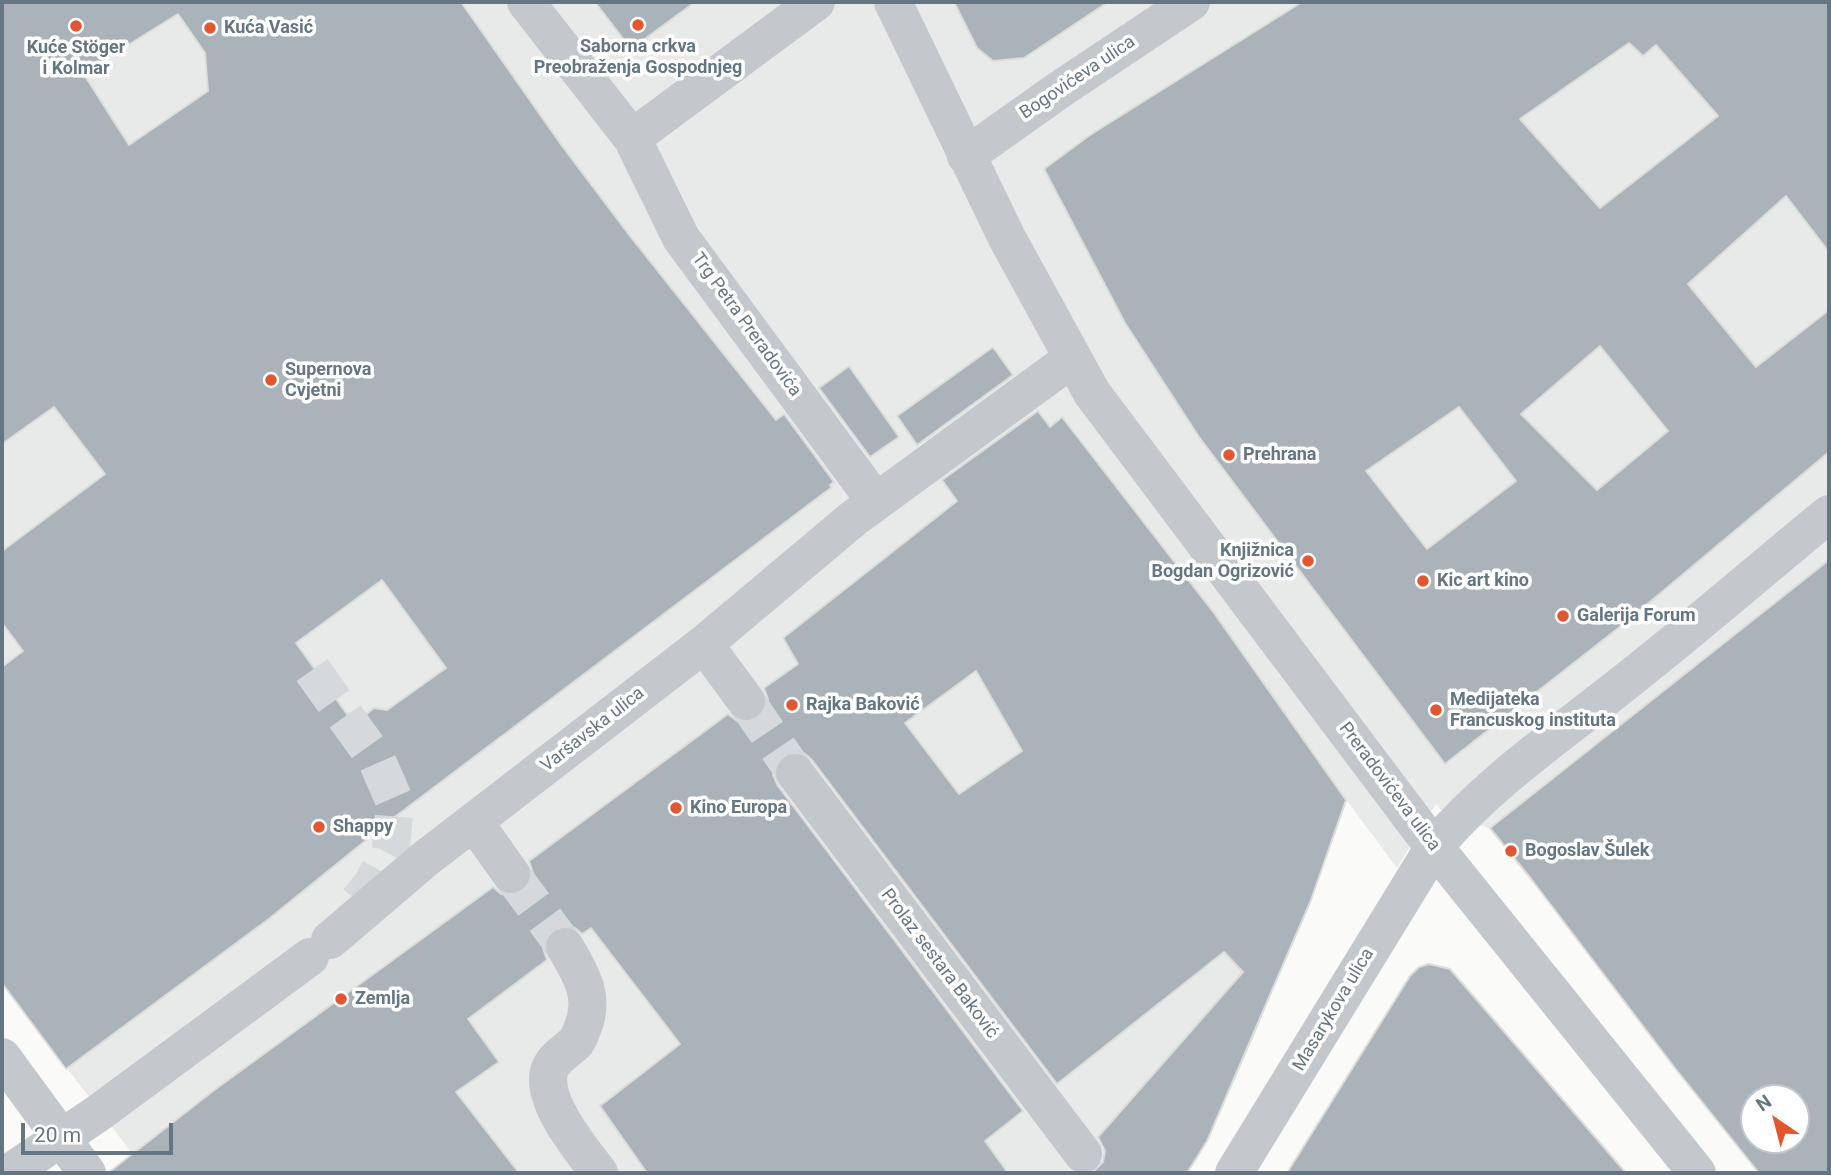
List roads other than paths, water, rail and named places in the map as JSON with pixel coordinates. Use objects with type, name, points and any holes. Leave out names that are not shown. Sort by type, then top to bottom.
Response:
[{"type":"street","name":"Trg Petra Preradovića","points":[[526,2],[621,123],[681,238],[865,510]]},
{"type":"street","points":[[621,123],[816,2]]},
{"type":"street","points":[[865,510],[1073,358],[1007,238],[893,2]]},
{"type":"street","name":"Bogovićeva ulica","points":[[966,156],[1191,2]]},
{"type":"street","name":"Preradovićeva ulica","points":[[1073,358],[1092,393],[1434,847],[1697,1173]]},
{"type":"street","name":"Varšavska ulica","points":[[59,1138],[97,1114],[320,948],[425,859],[704,644],[865,510]]},
{"type":"street","name":"Masarykova ulica","points":[[1234,1173],[1434,847],[1458,818],[1482,795],[1641,670],[1829,514]]},
{"type":"street","points":[[704,644],[746,701]]},
{"type":"street","name":"Prolaz sestara Baković","points":[[795,773],[1083,1154]]},
{"type":"street","points":[[474,822],[511,874]]},
{"type":"street","points":[[565,947],[583,979],[589,1002],[578,1040],[559,1054],[549,1069],[548,1082],[553,1101],[570,1134],[599,1173]]},
{"type":"street","points":[[2,1057],[87,1173]]},
{"type":"street","points":[[9,1173],[59,1138]]},
{"type":"tunnel","points":[[312,670],[377,761],[395,802],[391,849],[371,886],[346,916]]},
{"type":"tunnel","points":[[746,701],[795,773]]},
{"type":"tunnel","points":[[511,874],[565,947]]},
{"type":"place","name":"Saborna crkva Preobraženja Gospodnjeg","points":[[638,25]]},
{"type":"place","name":"Kuće Stöger i Kolmar","points":[[76,26]]},
{"type":"place","name":"Kuća Vasić","points":[[210,28]]},
{"type":"place","name":"Supernova Cvjetni","points":[[271,380]]},
{"type":"place","name":"Prehrana","points":[[1229,455]]},
{"type":"place","name":"Knjižnica Bogdan Ogrizović","points":[[1308,561]]},
{"type":"place","name":"Kic art kino","points":[[1423,581]]},
{"type":"place","name":"Galerija Forum","points":[[1563,616]]},
{"type":"place","name":"Rajka Baković","points":[[792,705]]},
{"type":"place","name":"Medijateka Francuskog instituta","points":[[1436,710]]},
{"type":"place","name":"Kino Europa","points":[[676,808]]},
{"type":"place","name":"Shappy","points":[[319,827]]},
{"type":"place","name":"Bogoslav Šulek","points":[[1511,851]]},
{"type":"place","name":"Zemlja","points":[[341,999]]}]
